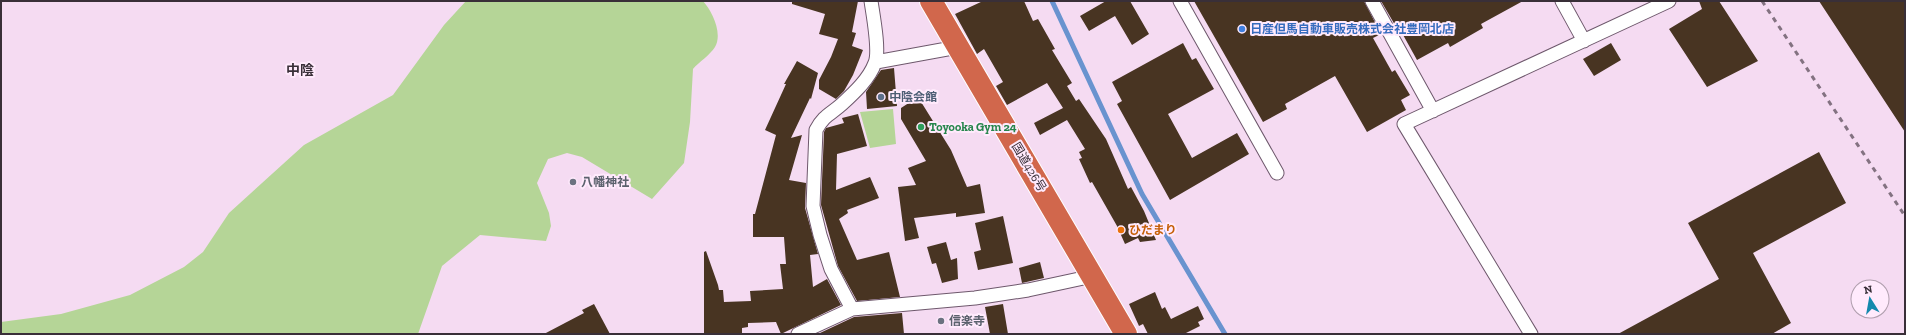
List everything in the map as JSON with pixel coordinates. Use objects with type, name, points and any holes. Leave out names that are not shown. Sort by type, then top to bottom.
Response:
[{"type":"highway","name":"国道426号","points":[[931,1],[1126,334]]},
{"type":"street","points":[[852,309],[831,269],[813,206],[816,130],[822,119],[841,105],[863,84],[876,62],[876,38],[871,1]]},
{"type":"street","points":[[1180,1],[1277,173]]},
{"type":"street","points":[[1372,1],[1433,111]]},
{"type":"street","points":[[1562,1],[1584,41]]},
{"type":"street","points":[[1531,334],[1404,124],[1669,1]]},
{"type":"street","points":[[876,62],[958,48]]},
{"type":"street","points":[[798,334],[852,309],[974,298],[1028,290],[1093,276]]},
{"type":"green space","points":[[466,1],[703,1],[713,16],[718,35],[717,41],[713,50],[693,69],[690,122],[684,163],[652,199],[582,157],[567,153],[548,159],[537,183],[549,213],[551,226],[546,241],[480,235],[442,266],[418,334],[1,334],[1,322],[61,314],[130,295],[184,267],[203,252],[229,213],[304,145],[393,95],[444,25]]},
{"type":"green space","points":[[893,109],[896,144],[870,148],[860,112]]},
{"type":"building","points":[[792,1],[858,1],[852,32],[856,33],[852,46],[863,50],[853,75],[844,91],[836,99],[819,89],[819,80],[831,57],[838,39],[819,34],[825,14],[792,4]]},
{"type":"building","points":[[983,1],[1024,1],[1033,21],[1038,19],[1055,49],[1052,50],[1072,83],[1067,86],[1076,101],[1079,99],[1106,139],[1128,189],[1131,187],[1144,211],[1156,240],[1140,242],[1138,238],[1125,244],[1117,226],[1092,182],[1090,183],[1079,159],[1082,158],[1079,152],[1085,149],[1067,120],[1040,135],[1034,123],[1063,108],[1047,83],[1007,105],[996,86],[1003,82],[984,49],[977,54],[955,14]]},
{"type":"building","points":[[1106,1],[1130,1],[1149,34],[1132,45],[1115,16],[1089,31],[1080,16]]},
{"type":"building","points":[[1194,1],[1364,1],[1381,34],[1373,38],[1392,72],[1395,70],[1410,95],[1401,100],[1406,110],[1367,132],[1335,76],[1285,104],[1287,109],[1263,122]]},
{"type":"building","points":[[1381,1],[1523,1],[1481,24],[1483,28],[1450,47],[1448,43],[1417,60],[1397,24],[1395,25]]},
{"type":"building","points":[[1699,1],[1719,1],[1758,61],[1707,87],[1669,29],[1702,9]]},
{"type":"building","points":[[1819,1],[1905,1],[1905,132]]},
{"type":"building","points":[[1183,43],[1192,60],[1196,58],[1214,89],[1168,114],[1192,158],[1237,133],[1249,154],[1170,200],[1117,104],[1122,101],[1112,82]]},
{"type":"building","points":[[1611,43],[1621,60],[1594,76],[1583,59]]},
{"type":"building","points":[[797,61],[818,73],[811,99],[810,98],[791,138],[802,135],[789,180],[806,183],[805,208],[818,254],[810,255],[813,287],[827,279],[841,305],[781,334],[776,322],[748,323],[748,327],[742,328],[742,334],[704,334],[704,252],[706,251],[719,290],[723,290],[724,302],[751,301],[750,291],[783,289],[780,264],[786,264],[784,237],[753,237],[753,214],[755,214],[776,135],[765,130],[786,84],[784,84]]},
{"type":"building","name":"中陰会館","points":[[894,68],[897,106],[867,109],[866,92],[881,70]]},
{"type":"building","points":[[918,97],[951,150],[967,187],[980,184],[985,213],[956,217],[956,213],[914,218],[919,238],[905,241],[898,187],[916,185],[908,168],[926,161],[901,119],[901,108]]},
{"type":"building","points":[[858,114],[867,146],[837,154],[836,190],[870,177],[879,198],[847,210],[848,213],[839,219],[857,260],[889,252],[900,297],[857,301],[838,266],[821,205],[824,132],[826,128],[844,123],[842,118]]},
{"type":"building","points":[[1819,152],[1846,203],[1753,253],[1791,323],[1772,334],[1618,334],[1719,279],[1688,223]]},
{"type":"building","points":[[1003,216],[1013,263],[978,270],[974,252],[981,250],[975,223]]},
{"type":"building","points":[[946,242],[951,260],[957,258],[958,279],[942,283],[936,263],[932,264],[927,247]]},
{"type":"building","points":[[1040,262],[1044,278],[1022,283],[1019,268]]},
{"type":"building","points":[[1155,292],[1162,309],[1165,307],[1171,319],[1198,306],[1204,319],[1198,322],[1200,326],[1184,334],[1148,334],[1143,324],[1139,326],[1129,304]]},
{"type":"building","points":[[594,304],[610,334],[544,334],[584,313],[582,310]]},
{"type":"building","points":[[1003,304],[1008,334],[990,334],[985,307]]},
{"type":"building","points":[[902,313],[904,334],[820,334],[854,317]]},
{"type":"waterway","points":[[1052,1],[1142,194],[1225,334]]},
{"type":"railway","points":[[1762,1],[1905,216]]},
{"type":"place","name":"日産但馬自動車販売株式会社豊岡北店","points":[[1242,29]]},
{"type":"place","name":"中陰会館","points":[[881,97]]},
{"type":"place","name":"Toyooka Gym 24","points":[[921,127]]},
{"type":"place","name":"八幡神社","points":[[573,182]]},
{"type":"place","name":"ひだまり","points":[[1121,230]]},
{"type":"place","name":"信楽寺","points":[[941,321]]},
{"type":"district","name":"中陰","points":[[300,70]]}]
